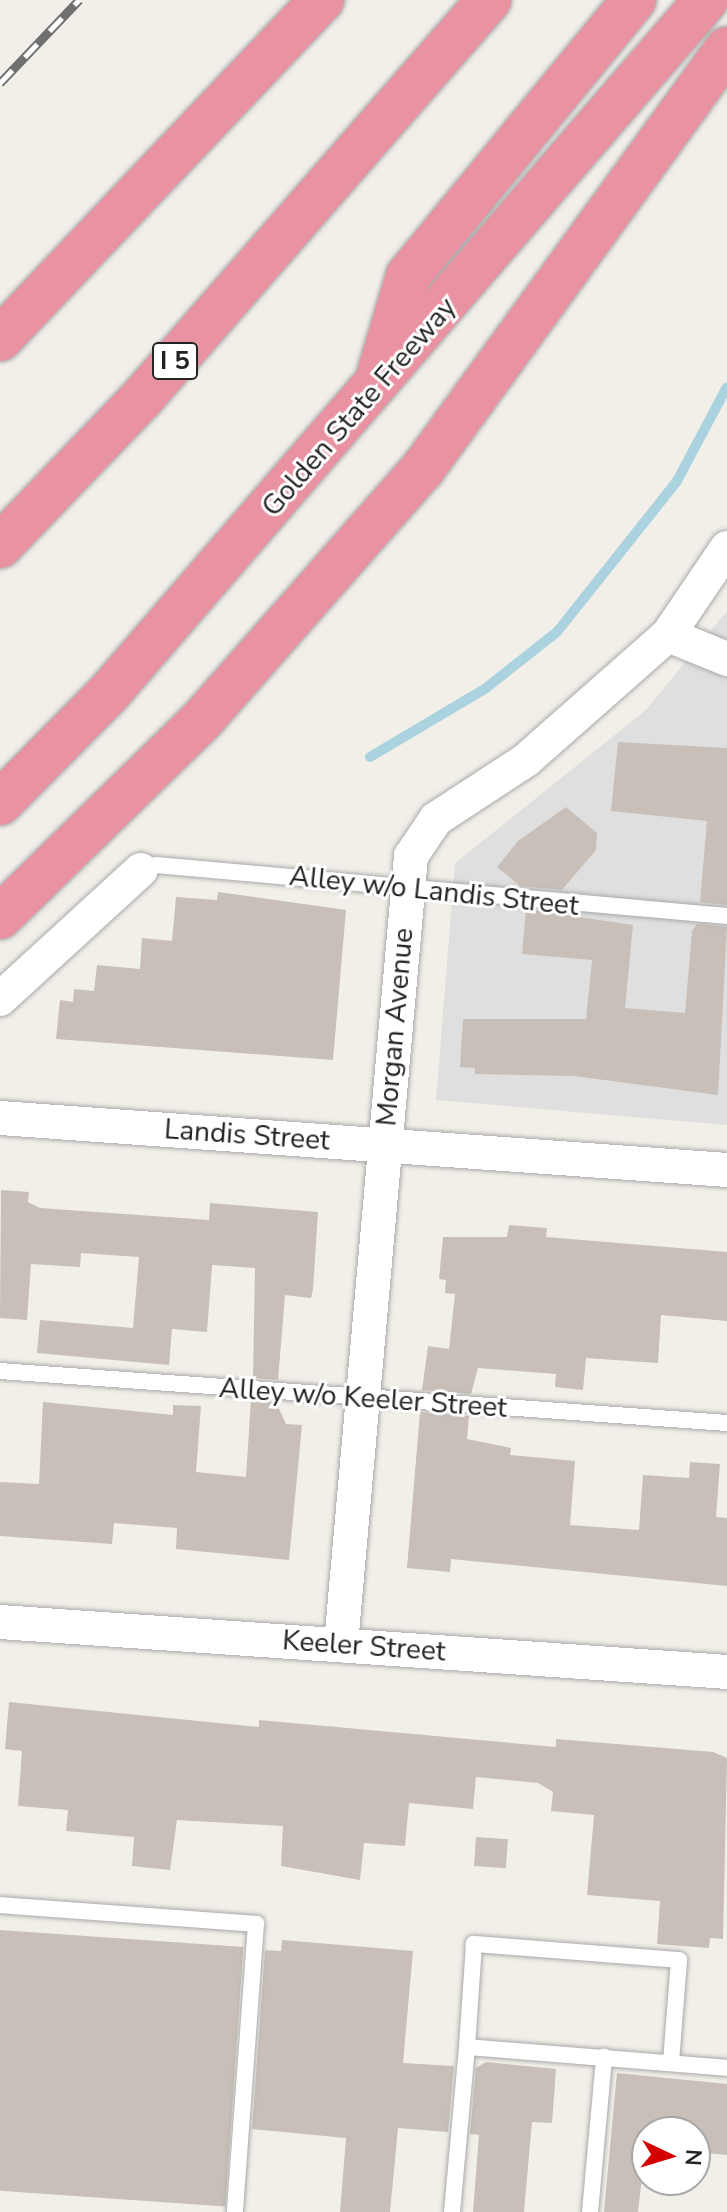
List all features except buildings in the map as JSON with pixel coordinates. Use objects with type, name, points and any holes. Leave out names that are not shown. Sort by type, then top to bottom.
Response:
[{"type":"highway","points":[[0,339],[322,0]]},
{"type":"highway","name":"I 5","points":[[0,546],[142,398],[489,0]]},
{"type":"highway","points":[[375,388],[408,276],[634,0]]},
{"type":"highway","name":"Golden State Freeway","points":[[0,803],[108,694],[375,388],[706,0]]},
{"type":"highway","points":[[0,917],[202,720],[422,470],[727,49]]},
{"type":"street","name":"Morgan Avenue","points":[[341,1644],[407,889],[421,834],[526,760],[668,635],[727,548]]},
{"type":"street","points":[[668,635],[727,659]]},
{"type":"street","points":[[0,999],[141,870]]},
{"type":"street","name":"Landis Street","points":[[2,1115],[727,1170]]},
{"type":"street","name":"Keeler Street","points":[[0,1622],[727,1672]]},
{"type":"lane","name":"Alley w/o Landis Street","points":[[141,870],[156,865],[727,916]]},
{"type":"lane","name":"Alley w/o Keeler Street","points":[[0,1371],[727,1423]]},
{"type":"lane","points":[[0,1905],[256,1924],[235,2212]]},
{"type":"lane","points":[[452,2212],[474,1944],[679,1960],[671,2062]]},
{"type":"lane","points":[[467,2047],[727,2068]]},
{"type":"lane","points":[[590,2212],[604,2057]]},
{"type":"shaded area","points":[[727,611],[727,1125],[436,1100],[455,863],[646,710]]},
{"type":"waterway","points":[[370,757],[486,688],[557,632],[677,481],[727,387]]},
{"type":"railway","points":[[0,83],[79,0]]}]
